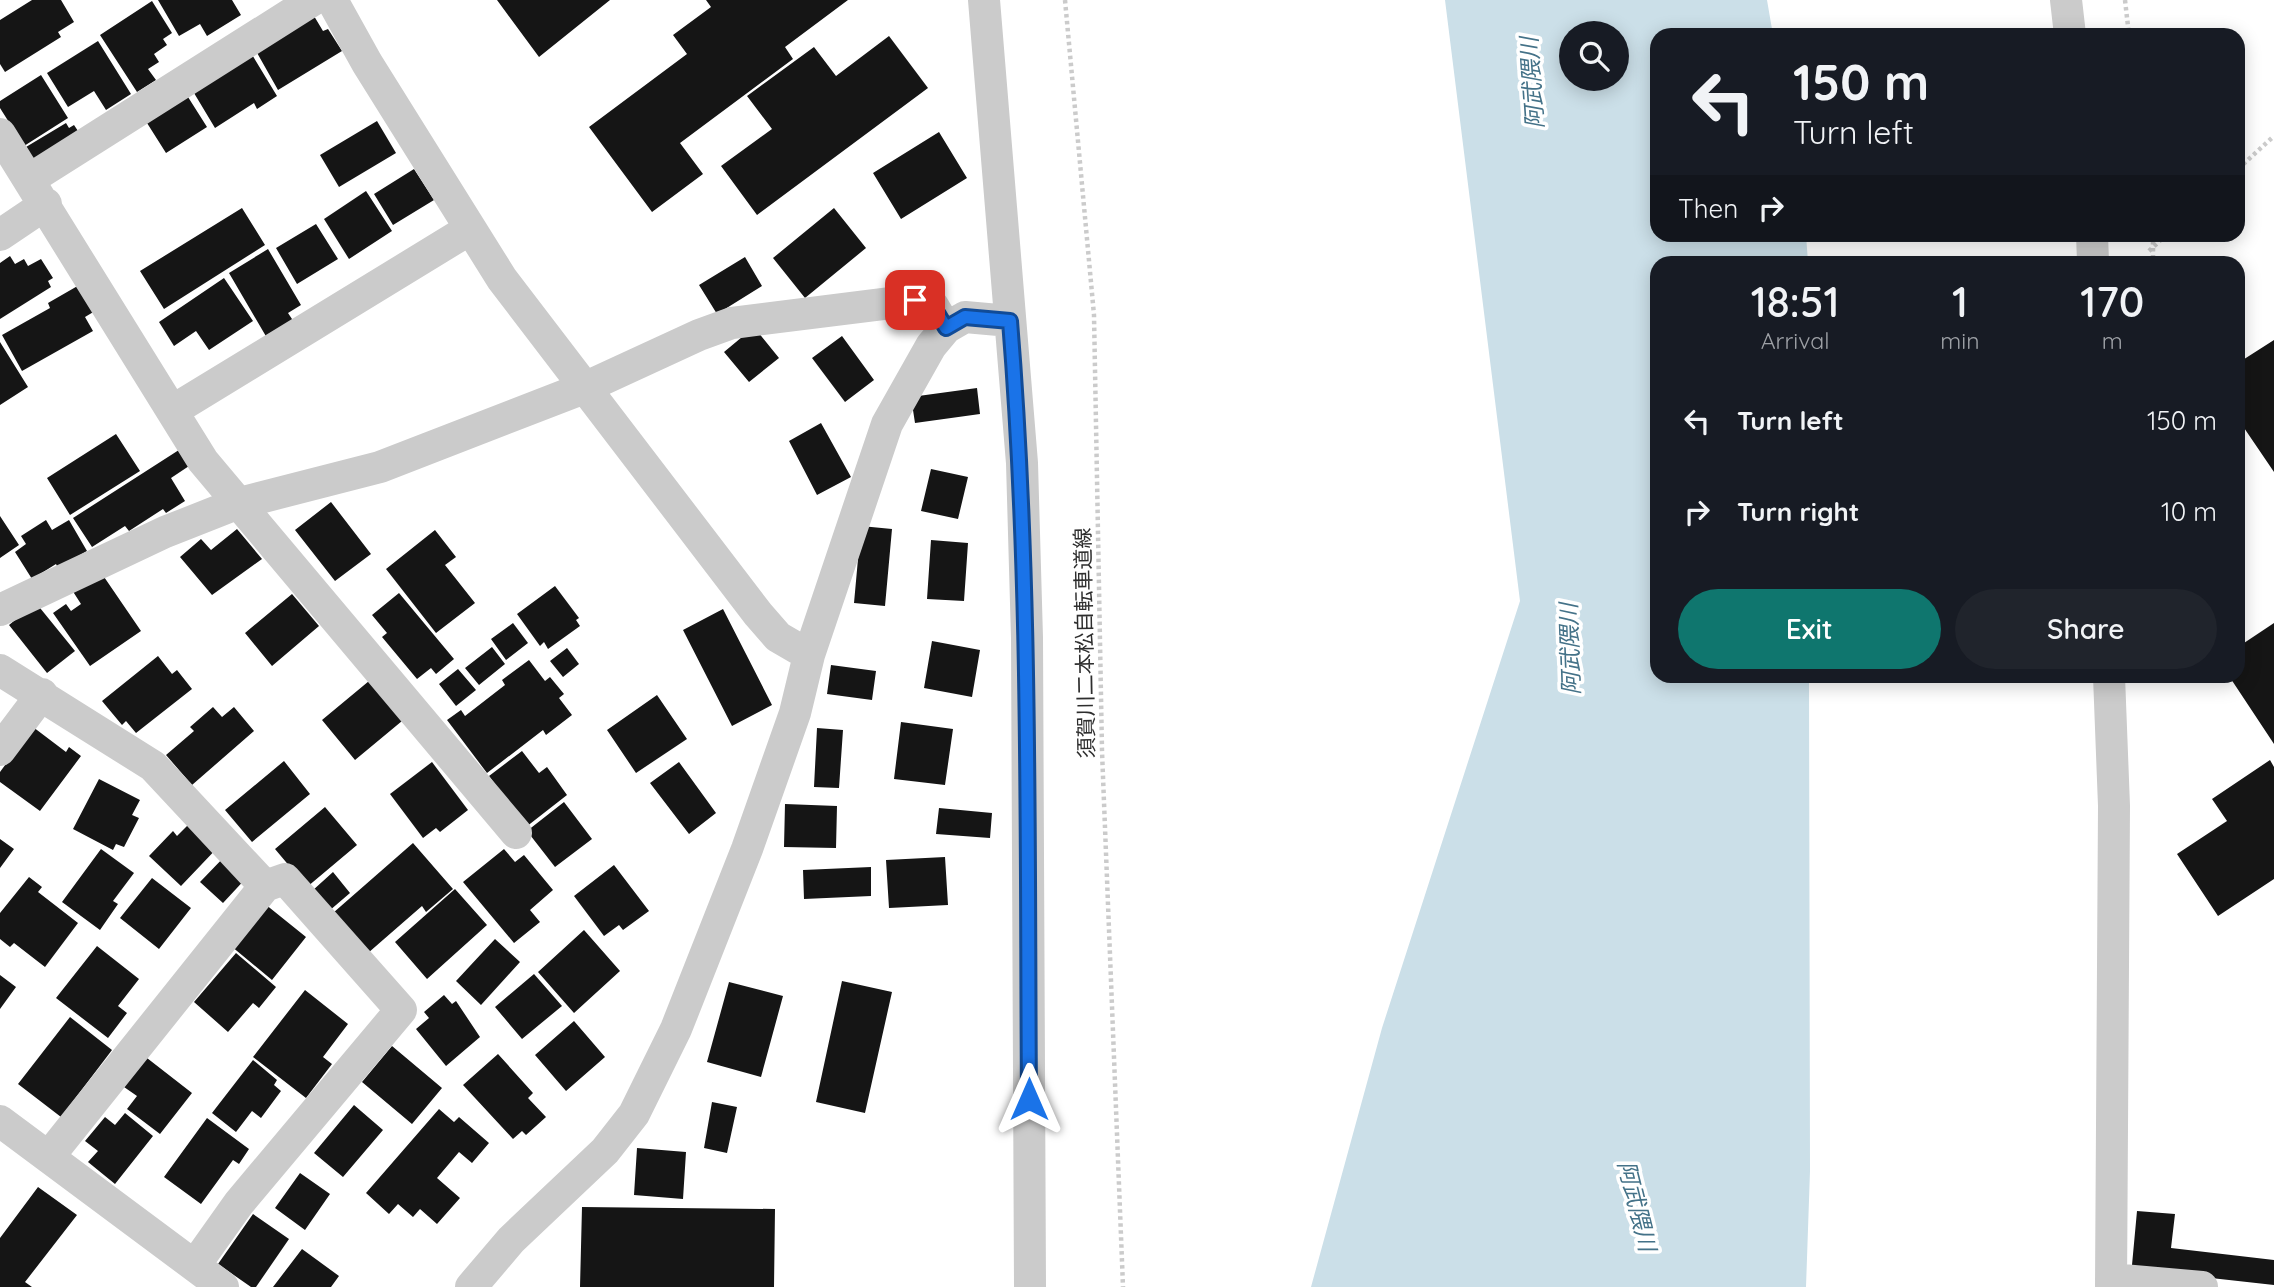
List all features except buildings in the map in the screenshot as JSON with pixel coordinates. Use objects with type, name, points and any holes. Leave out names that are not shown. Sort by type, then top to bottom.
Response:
[{"type":"street","points":[[0,235],[38,191],[313,0]]},
{"type":"street","points":[[332,0],[367,63],[502,279],[778,637],[809,654]]},
{"type":"street","points":[[984,0],[1022,463],[1027,638],[1030,1287]]},
{"type":"street","points":[[2066,0],[2069,28]]},
{"type":"street","points":[[0,134],[38,191],[203,461],[236,504],[516,833]]},
{"type":"street","points":[[172,411],[470,229]]},
{"type":"street","points":[[0,611],[165,532],[236,504],[380,467],[584,388],[699,335],[749,320],[915,300],[933,306],[946,328]]},
{"type":"street","points":[[471,1287],[511,1240],[605,1151],[634,1114],[676,1029],[710,947],[794,713],[809,654],[887,424],[931,346],[946,328],[965,317],[1010,321]]},
{"type":"street","points":[[0,670],[43,694],[153,766],[265,886]]},
{"type":"street","points":[[2109,683],[2114,806],[2111,1283],[2202,1287]]},
{"type":"street","points":[[0,750],[43,694]]},
{"type":"street","points":[[0,1121],[50,1155],[204,1278],[239,1203],[401,1010],[285,879],[265,886],[50,1155]]},
{"type":"path","name":"須賀川二本松自転車道線","points":[[1065,0],[1094,315],[1102,751],[1123,1287]]},
{"type":"path","points":[[2125,0],[2128,28]]},
{"type":"path","points":[[2245,163],[2274,136]]},
{"type":"path","points":[[2153,242],[2153,256]]},
{"type":"path","points":[[2149,251],[2159,242]]},
{"type":"water","name":"阿武隈川","points":[[1445,0],[1767,0],[1772,28],[1650,28],[1650,242],[1807,242],[1808,256],[1650,256],[1650,683],[1809,683],[1810,1171],[1806,1287],[1311,1287],[1382,1028],[1520,601]]},
{"type":"route","points":[[915,300],[933,306],[946,328],[965,317],[1010,321],[1022,463],[1021,517],[1027,638],[1029,1099]]}]
